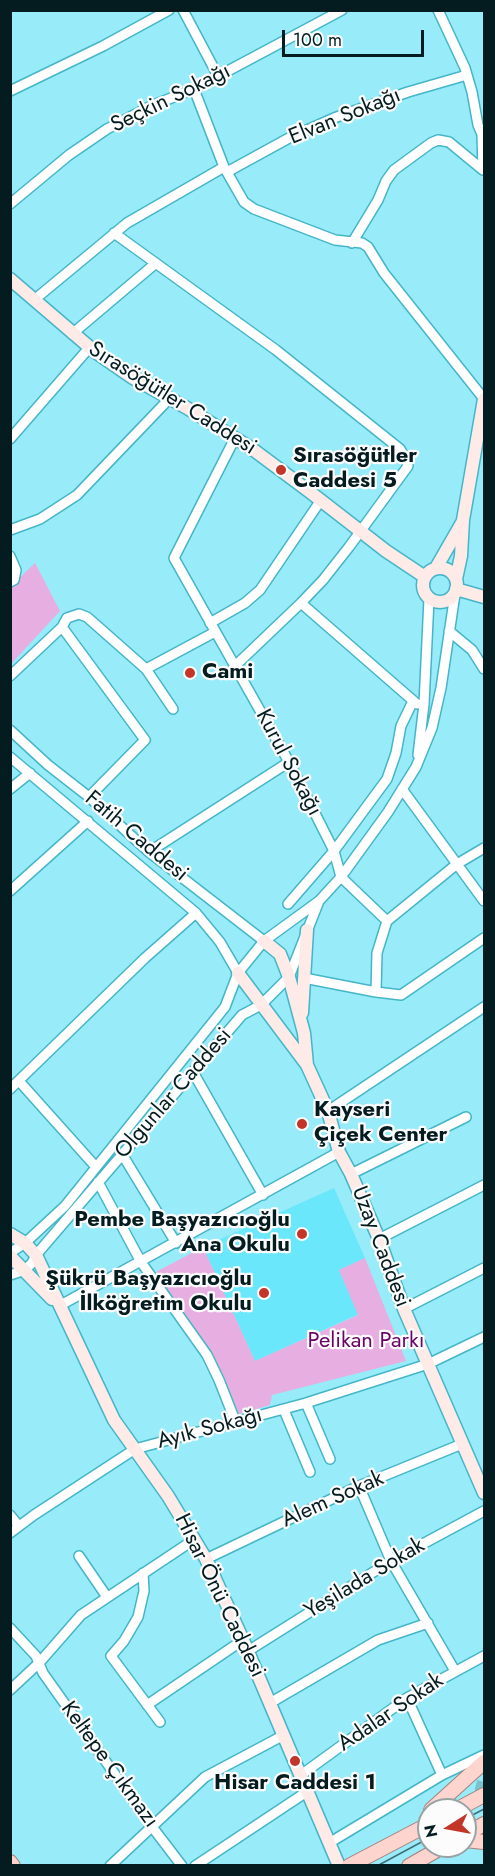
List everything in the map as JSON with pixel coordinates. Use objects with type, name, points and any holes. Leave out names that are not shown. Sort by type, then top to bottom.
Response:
[{"type":"main road","name":"Sırasöğütler Caddesi","points":[[10,279],[89,348],[133,378],[235,438],[321,500],[402,563],[425,577]]},
{"type":"main road","points":[[463,519],[436,568],[425,577],[423,591],[429,599],[443,602],[456,587],[463,519],[484,399]]},
{"type":"main road","points":[[436,568],[450,572],[456,587],[484,597]]},
{"type":"main road","points":[[301,1023],[308,930]]},
{"type":"main road","name":"Uzay Caddesi","points":[[264,941],[280,954],[289,977],[304,1033],[307,1065]]},
{"type":"main road","name":"Uzay Caddesi","points":[[238,973],[307,1065],[328,1111],[339,1152],[379,1239],[404,1309],[484,1491]]},
{"type":"main road","name":"Hisar Önü Caddesi","points":[[10,1234],[36,1255],[114,1420],[168,1496],[206,1558],[246,1646],[339,1866]]},
{"type":"main road","name":"Hisar Önü Caddesi","points":[[10,1255],[59,1306]]},
{"type":"main road","points":[[444,1798],[484,1762]]},
{"type":"main road","points":[[400,1839],[417,1823]]},
{"type":"main road","points":[[349,1866],[417,1830]]},
{"type":"main road","points":[[409,1866],[423,1858]]},
{"type":"street","points":[[10,91],[169,10]]},
{"type":"street","points":[[183,10],[218,76]]},
{"type":"street","name":"Seçkin Sokağı","points":[[10,204],[69,155],[107,129],[151,106],[194,89],[342,10]]},
{"type":"street","points":[[352,243],[378,200],[386,181],[396,168],[431,143],[442,140],[452,144],[483,170],[483,137],[467,75],[438,10]]},
{"type":"street","name":"Elvan Sokağı","points":[[34,300],[127,222],[226,169],[345,114],[467,75]]},
{"type":"street","points":[[194,89],[226,169],[244,202],[251,207],[335,240],[362,243],[368,247],[384,273],[484,399]]},
{"type":"street","points":[[114,233],[276,350],[403,453],[408,466],[330,572],[235,666]]},
{"type":"street","points":[[72,334],[156,264]]},
{"type":"street","points":[[10,439],[89,348]]},
{"type":"street","points":[[10,530],[40,519],[77,495],[170,398]]},
{"type":"street","name":"Kurul Sokağı","points":[[235,438],[174,558],[289,762],[334,851],[341,877]]},
{"type":"street","points":[[210,623],[246,603],[260,590],[321,500]]},
{"type":"street","points":[[10,556],[16,570],[14,580],[10,582]]},
{"type":"street","name":"Olgunlar Caddesi","points":[[10,1255],[65,1206],[225,1007],[238,973],[264,941],[319,901],[341,877],[402,789],[416,767],[432,728],[456,587]]},
{"type":"street","points":[[416,767],[423,711],[429,599]]},
{"type":"street","points":[[301,603],[423,711]]},
{"type":"street","points":[[10,676],[71,616],[83,615],[146,669],[173,709]]},
{"type":"street","points":[[62,627],[145,740],[89,797]]},
{"type":"street","points":[[449,631],[472,650],[484,669]]},
{"type":"street","points":[[146,669],[215,632]]},
{"type":"street","points":[[288,904],[334,851],[387,779],[396,753],[401,726],[413,700]]},
{"type":"street","name":"Fatih Caddesi","points":[[10,730],[149,852],[264,941]]},
{"type":"street","name":"Fatih Caddesi","points":[[10,757],[196,913],[220,942],[238,973]]},
{"type":"street","points":[[149,852],[289,762]]},
{"type":"street","points":[[10,789],[30,773]]},
{"type":"street","points":[[402,789],[484,901]]},
{"type":"street","points":[[10,891],[88,821]]},
{"type":"street","points":[[376,992],[376,953],[387,921],[457,864],[484,848]]},
{"type":"street","points":[[341,877],[387,921]]},
{"type":"street","name":"Olgunlar Caddesi","points":[[25,1270],[242,1015],[261,1005],[289,977],[319,901]]},
{"type":"street","points":[[10,1089],[145,958],[196,913]]},
{"type":"street","points":[[304,978],[401,995],[484,938]]},
{"type":"street","points":[[328,1111],[484,1007]]},
{"type":"street","points":[[193,1072],[263,1195]]},
{"type":"street","points":[[19,1081],[96,1167]]},
{"type":"street","points":[[351,1174],[466,1117]]},
{"type":"street","points":[[59,1306],[339,1152]]},
{"type":"street","points":[[122,1155],[176,1243]]},
{"type":"street","points":[[98,1182],[141,1262],[207,1355],[236,1423]]},
{"type":"street","points":[[379,1239],[484,1185]]},
{"type":"street","points":[[404,1309],[484,1268]]},
{"type":"street","points":[[10,1275],[25,1270]]},
{"type":"street","name":"Ayık Sokağı","points":[[10,1533],[135,1449],[284,1410],[428,1364],[484,1337]]},
{"type":"street","points":[[306,1403],[330,1459]]},
{"type":"street","points":[[284,1410],[310,1472]]},
{"type":"street","name":"Alem Sokak","points":[[206,1558],[359,1486],[462,1444]]},
{"type":"street","points":[[359,1486],[392,1561],[455,1671]]},
{"type":"street","name":"Yeşilada Sokak","points":[[147,1705],[392,1561],[484,1510]]},
{"type":"street","points":[[10,1515],[20,1526]]},
{"type":"street","points":[[10,1690],[39,1663],[81,1615],[195,1539]]},
{"type":"street","points":[[80,1556],[107,1597]]},
{"type":"street","points":[[143,1573],[143,1600],[138,1617],[124,1641],[111,1656],[160,1722]]},
{"type":"street","points":[[270,1703],[378,1640],[428,1623]]},
{"type":"street","name":"Keltepe Çıkmazı","points":[[10,1628],[36,1656],[43,1673],[182,1866]]},
{"type":"street","name":"Adalar Sokak","points":[[301,1775],[408,1698],[484,1656]]},
{"type":"street","points":[[408,1698],[442,1775]]},
{"type":"street","points":[[110,1866],[205,1777],[284,1735]]},
{"type":"street","points":[[329,1843],[442,1775],[484,1755]]},
{"type":"street","points":[[195,1866],[308,1791]]},
{"type":"shaded area","points":[[334,1188],[365,1258],[339,1270],[359,1314],[255,1361],[203,1247]]},
{"type":"green space","points":[[35,563],[60,611],[11,664],[11,586]]},
{"type":"green space","name":"Pelikan Parkı","points":[[203,1247],[255,1361],[358,1315],[339,1270],[365,1258],[406,1361],[272,1395],[270,1405],[236,1415],[225,1385],[154,1273]]},
{"type":"tunnel","points":[[484,1782],[482,1789],[484,1804]]},
{"type":"tram line","points":[[477,1813],[484,1809]]},
{"type":"tram line","points":[[377,1866],[417,1844]]},
{"type":"place","name":"Sırasöğütler Caddesi 5","points":[[281,470]]},
{"type":"place","name":"Cami","points":[[190,673]]},
{"type":"place","name":"Kayseri Çiçek Center","points":[[302,1124]]},
{"type":"place","name":"Pembe Başyazıcıoğlu Ana Okulu","points":[[302,1234]]},
{"type":"place","name":"Şükrü Başyazıcıoğlu İlköğretim Okulu","points":[[264,1293]]},
{"type":"place","name":"Hisar Caddesi 1","points":[[295,1761]]}]
